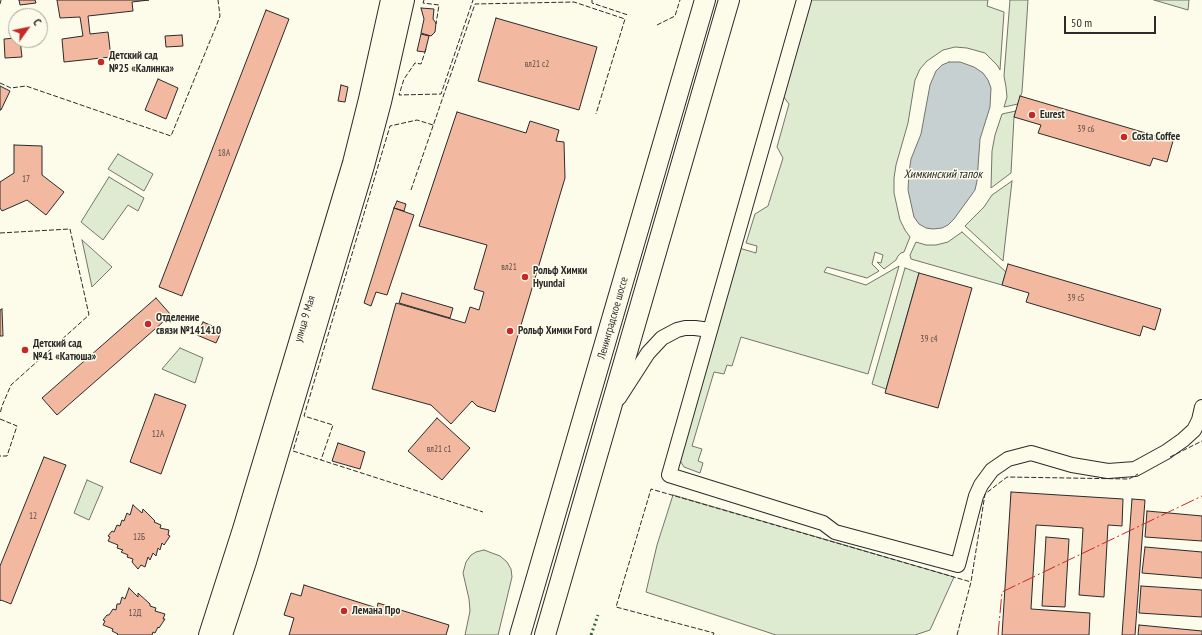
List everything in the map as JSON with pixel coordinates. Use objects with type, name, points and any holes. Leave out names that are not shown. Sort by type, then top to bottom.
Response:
[{"type":"highway","name":"Ленинградское шоссе","points":[[520,635],[705,0]]},
{"type":"highway","points":[[545,635],[729,0]]},
{"type":"main road","name":"улица 9 Мая","points":[[208,635],[242,529],[352,163],[390,0]]},
{"type":"main road","name":"улица 9 Мая","points":[[223,635],[249,554],[363,173],[382,102],[405,0]]},
{"type":"street","points":[[804,0],[669,475],[823,523],[835,532],[958,565],[976,496],[981,485],[992,470],[1008,459],[1031,453],[1072,465],[1108,471],[1135,469],[1166,452],[1194,430],[1202,407]]},
{"type":"street","points":[[611,410],[648,353],[662,338],[684,328],[710,330]]},
{"type":"green space","points":[[811,0],[988,0],[987,6],[1004,12],[1000,70],[985,53],[967,48],[955,47],[943,50],[927,61],[920,69],[915,80],[908,123],[896,165],[894,178],[894,193],[900,220],[910,237],[904,252],[884,269],[877,262],[881,263],[883,255],[875,252],[872,264],[879,271],[867,278],[827,267],[824,272],[866,285],[899,266],[868,374],[741,337],[732,366],[727,365],[724,374],[714,372],[692,446],[702,449],[698,461],[703,463],[700,473],[684,467],[679,459],[739,248],[756,253],[757,246],[746,243],[755,214],[768,206],[783,158],[777,147],[789,104],[783,96]]},
{"type":"green space","points":[[1010,0],[1028,0],[1022,92],[1018,104],[1004,107],[1007,97],[1004,76]]},
{"type":"green space","points":[[1154,0],[1189,0],[1188,10]]},
{"type":"green space","points":[[1016,111],[1014,117],[1011,173],[991,188],[992,151],[995,135],[1002,114]]},
{"type":"green space","points":[[118,154],[153,174],[144,191],[108,169]]},
{"type":"green space","points":[[109,177],[144,198],[138,211],[128,205],[103,240],[81,222]]},
{"type":"green space","points":[[1012,181],[1003,261],[965,226],[984,207],[992,195]]},
{"type":"green space","points":[[962,232],[1006,272],[1002,285],[911,259],[910,255],[916,242],[926,245],[936,245],[948,242]]},
{"type":"green space","points":[[82,240],[112,267],[92,287]]},
{"type":"green space","points":[[905,268],[919,273],[886,389],[872,384]]},
{"type":"green space","points":[[180,348],[203,358],[195,383],[162,369]]},
{"type":"green space","points":[[87,480],[103,487],[89,520],[74,513]]},
{"type":"green space","points":[[673,495],[954,577],[930,630],[915,635],[776,635],[646,592],[657,545]]},
{"type":"green space","points":[[484,550],[500,556],[507,562],[511,569],[512,577],[498,635],[465,635],[470,611],[463,573],[466,562],[471,555]]},
{"type":"water","name":"Химкинский тапок","points":[[949,62],[960,62],[974,67],[983,73],[991,88],[990,107],[980,139],[975,190],[948,225],[942,228],[933,229],[926,228],[919,224],[914,217],[908,190],[909,172],[911,159],[921,134],[930,85],[936,71],[942,65]]},
{"type":"building","points":[[19,0],[35,0],[36,3],[20,5]]},
{"type":"building","points":[[57,0],[149,0],[132,2],[133,11],[88,16],[90,34],[108,32],[111,57],[64,62],[62,39],[83,36],[80,17],[60,18]]},
{"type":"building","points":[[421,8],[434,9],[433,19],[436,23],[435,32],[431,36],[421,33],[424,19]]},
{"type":"building","points":[[266,10],[289,19],[182,296],[159,287]]},
{"type":"building","points":[[496,18],[597,47],[579,110],[478,81]]},
{"type":"building","points":[[421,34],[429,36],[425,52],[417,51]]},
{"type":"building","points":[[182,35],[183,46],[166,47],[165,36]]},
{"type":"building","points":[[4,39],[8,39],[8,48],[21,48],[22,57],[5,58]]},
{"type":"building","points":[[158,79],[178,88],[166,119],[145,110]]},
{"type":"building","points":[[341,85],[348,87],[345,102],[338,101]]},
{"type":"building","points":[[0,86],[10,91],[1,110],[0,110]]},
{"type":"building","points":[[1020,96],[1173,141],[1167,162],[1153,158],[1150,166],[1038,133],[1041,125],[1014,117]]},
{"type":"building","points":[[457,112],[526,133],[530,121],[559,130],[556,141],[564,142],[565,178],[495,412],[477,406],[472,401],[451,424],[431,405],[372,389],[396,303],[465,323],[470,307],[479,310],[484,292],[474,289],[487,245],[419,226]]},
{"type":"building","points":[[14,145],[42,146],[42,175],[64,192],[46,215],[27,200],[2,211],[0,208],[0,182],[14,173]]},
{"type":"building","points":[[397,201],[406,204],[404,211],[394,208]]},
{"type":"building","points":[[394,208],[414,215],[387,295],[376,292],[371,306],[364,303]]},
{"type":"building","points":[[1008,264],[1161,309],[1155,330],[1143,326],[1140,336],[1026,302],[1029,293],[1002,285]]},
{"type":"building","points":[[919,273],[972,288],[938,408],[885,393]]},
{"type":"building","points":[[402,293],[453,308],[450,318],[399,303]]},
{"type":"building","points":[[156,298],[171,315],[57,415],[42,398]]},
{"type":"building","points":[[2,309],[3,336],[0,336],[0,310]]},
{"type":"building","points":[[203,322],[222,330],[216,343],[197,335]]},
{"type":"building","points":[[155,394],[186,405],[161,474],[130,462]]},
{"type":"building","points":[[437,418],[470,448],[442,480],[408,451]]},
{"type":"building","points":[[338,443],[365,452],[360,469],[332,461]]},
{"type":"building","points":[[44,457],[66,465],[11,604],[1,600],[0,601],[0,566]]},
{"type":"building","points":[[1011,492],[1123,499],[1122,526],[1108,525],[1104,597],[1079,595],[1083,528],[1036,525],[1031,609],[1090,613],[1089,635],[1002,635]]},
{"type":"building","points":[[1132,499],[1145,500],[1135,635],[1122,635]]},
{"type":"building","points":[[133,505],[142,513],[143,509],[155,521],[154,522],[161,525],[160,528],[169,530],[168,535],[170,536],[164,545],[162,543],[160,550],[158,548],[156,556],[153,553],[150,560],[148,557],[145,567],[141,565],[138,569],[132,562],[133,559],[127,557],[128,555],[121,552],[123,550],[117,548],[118,545],[108,541],[110,537],[108,536],[112,531],[114,532],[117,525],[120,526],[127,513],[130,515]]},
{"type":"building","points":[[1147,511],[1202,516],[1202,541],[1145,537]]},
{"type":"building","points":[[1046,537],[1069,539],[1065,607],[1042,606]]},
{"type":"building","points":[[1145,547],[1202,552],[1202,578],[1142,573]]},
{"type":"building","name":"Лемана Про","points":[[304,585],[377,608],[378,603],[449,625],[446,635],[289,635],[294,618],[284,615],[291,593],[301,596]]},
{"type":"building","points":[[1141,586],[1202,590],[1202,617],[1139,613]]},
{"type":"building","points":[[129,588],[138,597],[138,593],[150,604],[150,606],[156,608],[155,611],[165,614],[163,619],[165,619],[152,635],[117,635],[118,634],[112,631],[113,629],[103,625],[105,621],[103,620],[113,609],[116,610],[117,604],[120,604],[122,597],[125,599]]},
{"type":"building","points":[[1139,625],[1202,631],[1202,635],[1138,635]]},
{"type":"hedge","points":[[591,635],[598,615]]},
{"type":"fence","points":[[0,4],[1,0]]},
{"type":"fence","points":[[0,83],[11,88],[26,86],[171,136],[220,16],[218,0]]},
{"type":"fence","points":[[424,0],[423,3],[439,5],[436,24]]},
{"type":"fence","points":[[426,49],[421,64],[415,63],[404,79],[399,95],[441,94],[473,0]]},
{"type":"fence","points":[[592,0],[592,3],[628,15]]},
{"type":"fence","points":[[657,25],[675,16],[680,0]]},
{"type":"fence","points":[[411,190],[475,4],[574,2],[625,19],[596,114]]},
{"type":"fence","points":[[433,125],[417,120],[390,126],[304,416],[333,425],[321,460],[483,512]]},
{"type":"fence","points":[[0,233],[70,229],[89,315],[11,385],[0,414]]},
{"type":"fence","points":[[0,419],[17,426],[7,456],[0,456]]},
{"type":"fence","points":[[299,431],[293,451],[321,460]]},
{"type":"fence","points":[[1170,457],[1202,441]]},
{"type":"fence","points":[[957,635],[971,582],[985,494],[1007,477],[1129,479],[1138,474]]},
{"type":"fence","points":[[713,635],[714,633],[616,607],[651,489],[971,582]]},
{"type":"power","points":[[998,635],[1002,592],[1202,496]]},
{"type":"place","name":"Детский сад №25 «Калинка»","points":[[101,62]]},
{"type":"place","name":"Eurest","points":[[1032,115]]},
{"type":"place","name":"Costa Coffee","points":[[1124,137]]},
{"type":"place","name":"Рольф Химки Hyundai","points":[[525,277]]},
{"type":"place","name":"Отделение связи №141410","points":[[148,324]]},
{"type":"place","name":"Рольф Химки Ford","points":[[510,331]]},
{"type":"place","name":"Детский сад №41 «Катюша»","points":[[25,350]]},
{"type":"place","name":"Лемана Про","points":[[344,611]]}]
